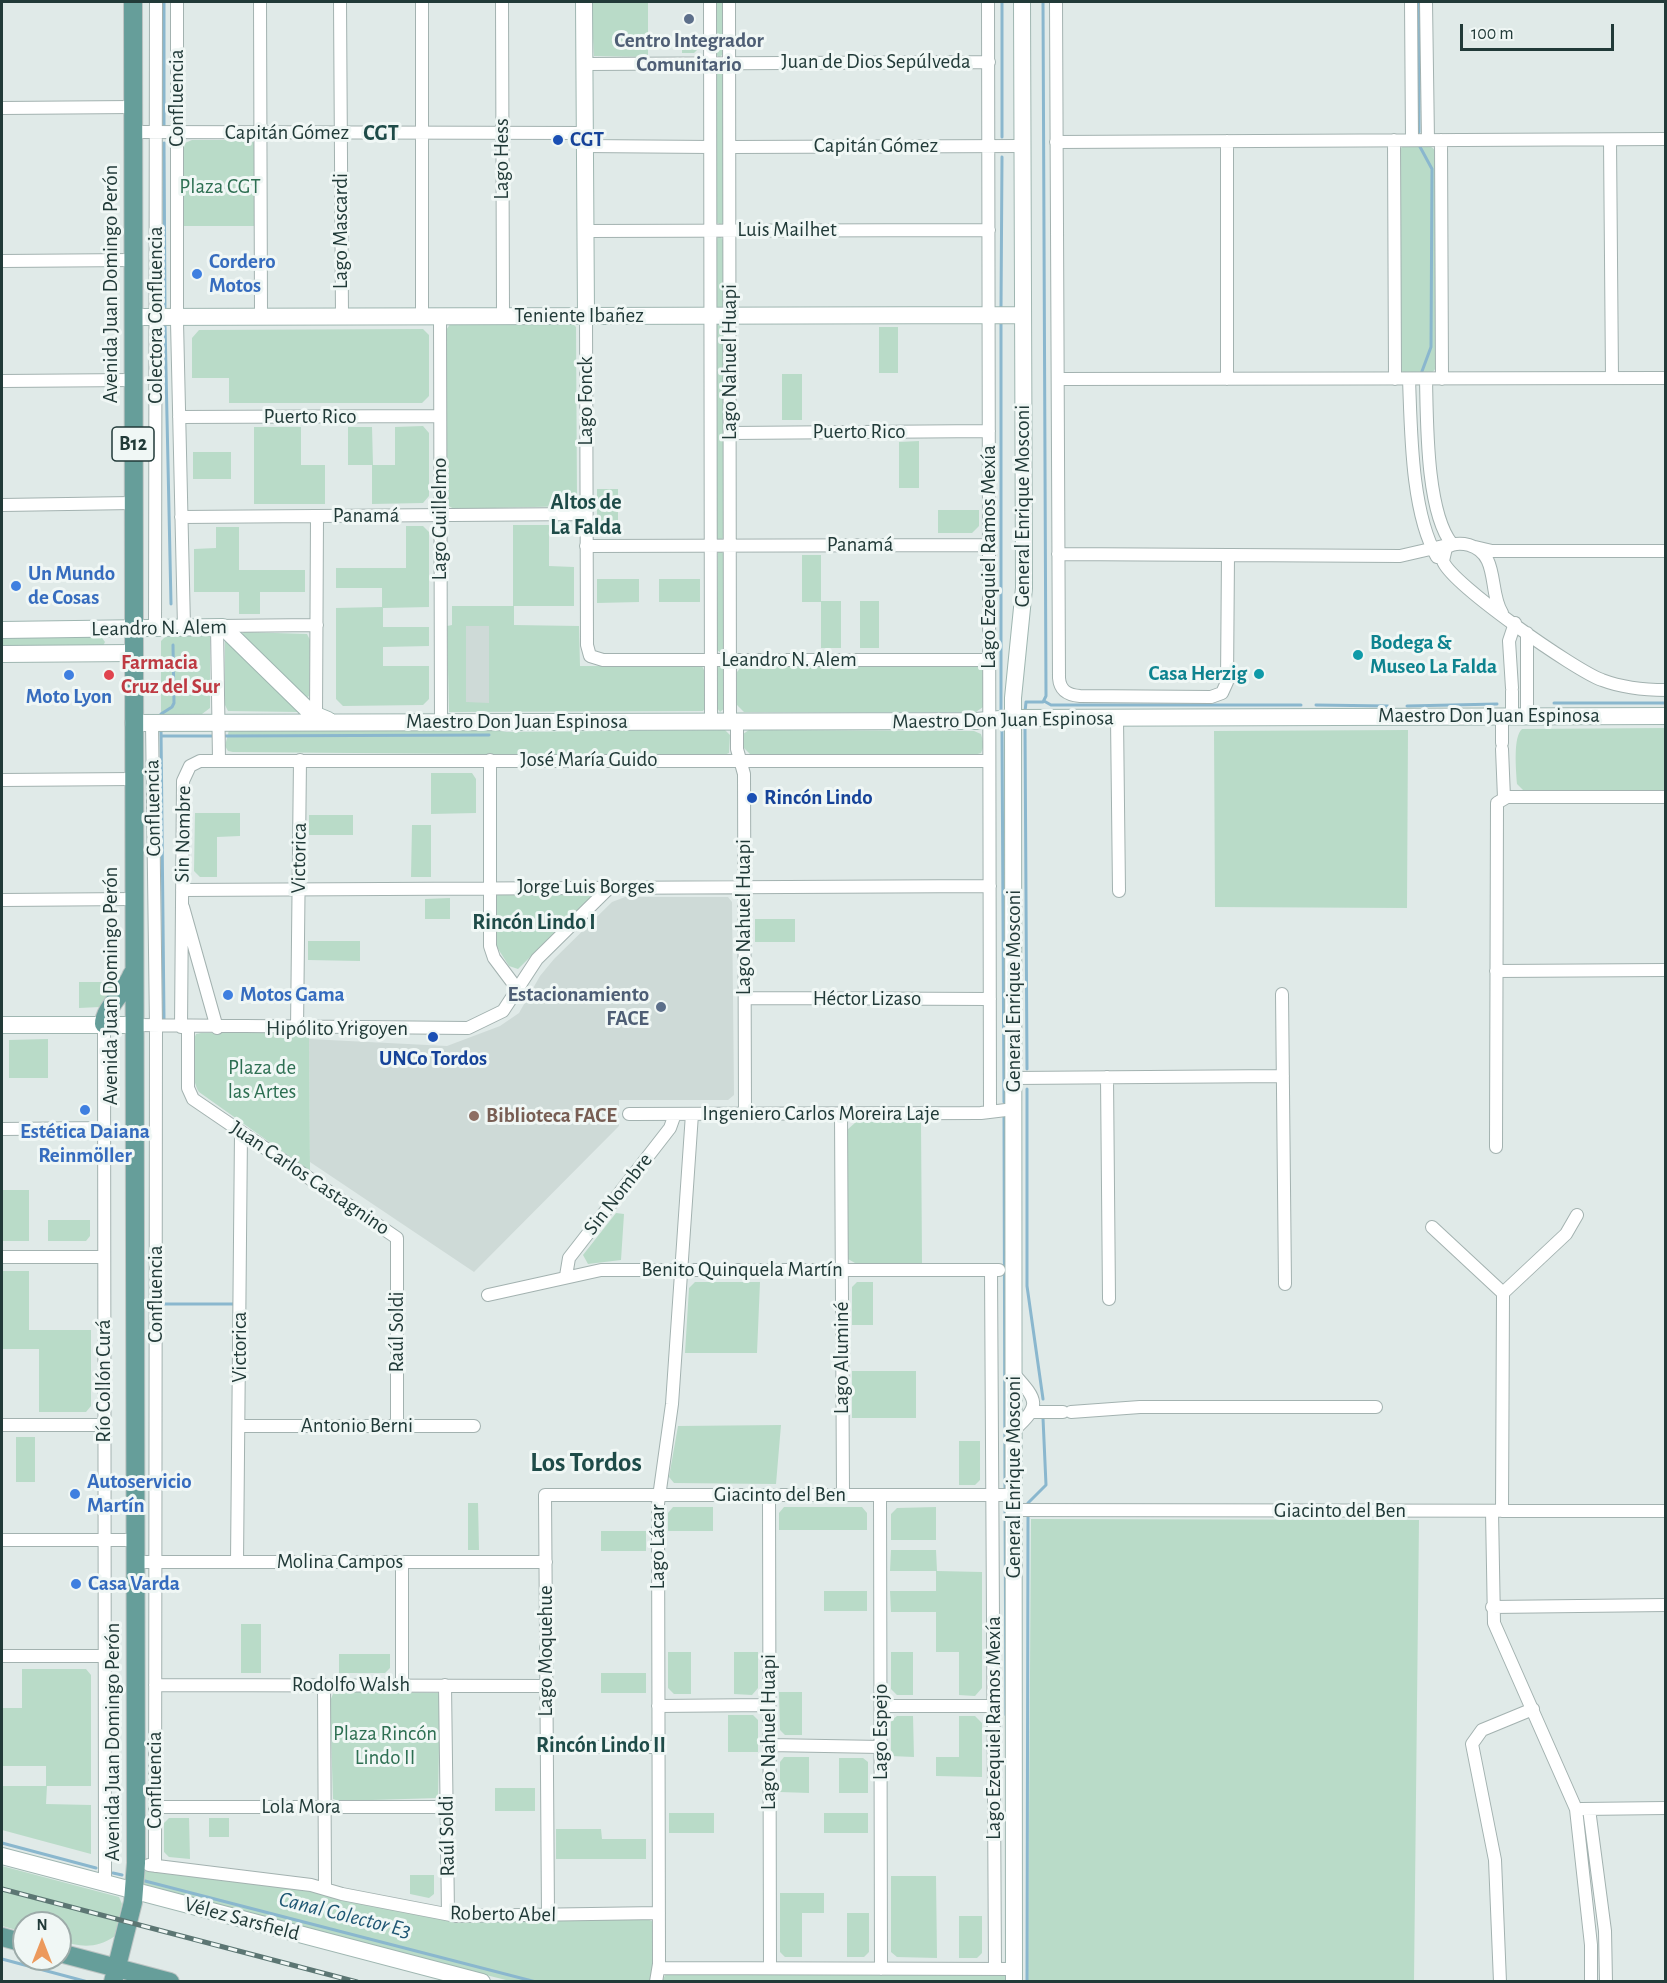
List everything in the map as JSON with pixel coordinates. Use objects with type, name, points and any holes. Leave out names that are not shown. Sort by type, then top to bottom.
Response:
[{"type":"main road","name":"Avenida Juan Domingo Perón","points":[[115,1975],[134,1891],[136,1863],[133,2]]},
{"type":"main road","points":[[104,1024],[106,1013],[126,989],[134,969]]},
{"type":"main road","points":[[72,1958],[115,1975],[170,1982]]},
{"type":"street","name":"Colectora Confluencia","points":[[155,628],[156,2]]},
{"type":"street","name":"Confluencia","points":[[177,2],[177,317],[184,627]]},
{"type":"street","points":[[260,2],[261,317]]},
{"type":"street","name":"Lago Mascardi","points":[[340,2],[342,317]]},
{"type":"street","points":[[422,2],[422,317]]},
{"type":"street","name":"Lago Hess","points":[[502,2],[502,316]]},
{"type":"street","name":"Lago Fonck","points":[[584,2],[587,645],[591,656]]},
{"type":"street","name":"Lago Nahuel Huapi","points":[[710,2],[711,722]]},
{"type":"street","name":"Lago Nahuel Huapi","points":[[729,2],[730,660],[737,749],[744,774],[745,1114]]},
{"type":"street","name":"Lago Ezequiel Ramos Mexía","points":[[988,2],[990,1112]]},
{"type":"street","name":"General Enrique Mosconi","points":[[1014,1975],[1013,718],[1024,595],[1022,2]]},
{"type":"street","points":[[1056,2],[1059,678],[1065,691],[1076,696],[1210,697],[1222,693],[1227,682],[1228,555]]},
{"type":"street","points":[[1411,2],[1412,140]]},
{"type":"street","points":[[1426,2],[1428,140]]},
{"type":"street","name":"Juan de Dios Sepúlveda","points":[[584,64],[988,62]]},
{"type":"street","points":[[2,108],[134,107]]},
{"type":"street","name":"Capitán Gómez","points":[[134,132],[502,133],[710,147]]},
{"type":"street","points":[[1056,142],[1665,139]]},
{"type":"street","points":[[1394,140],[1395,378]]},
{"type":"street","points":[[1441,140],[1443,378]]},
{"type":"street","points":[[1610,140],[1612,378]]},
{"type":"street","points":[[1227,141],[1227,378]]},
{"type":"street","name":"Capitán Gómez","points":[[730,147],[1023,146]]},
{"type":"street","name":"Luis Mailhet","points":[[585,231],[989,230]]},
{"type":"street","points":[[2,261],[134,260]]},
{"type":"street","name":"Teniente Ibañez","points":[[134,317],[1023,315]]},
{"type":"street","name":"Lago Guillelmo","points":[[440,316],[441,722]]},
{"type":"street","points":[[1409,378],[1416,476],[1423,521],[1434,550],[1446,568]]},
{"type":"street","points":[[1426,378],[1433,480],[1440,522],[1452,544]]},
{"type":"street","points":[[1058,379],[1665,378]]},
{"type":"street","points":[[2,381],[133,380]]},
{"type":"street","name":"Puerto Rico","points":[[179,417],[440,416]]},
{"type":"street","name":"Puerto Rico","points":[[730,433],[989,431]]},
{"type":"street","points":[[2,505],[133,503]]},
{"type":"street","name":"Panamá","points":[[182,517],[586,514]]},
{"type":"street","points":[[316,716],[317,516]]},
{"type":"street","points":[[1446,568],[1444,550],[1452,544]]},
{"type":"street","points":[[1400,556],[1452,544],[1488,550],[1665,551]]},
{"type":"street","name":"Panamá","points":[[586,546],[989,545]]},
{"type":"street","points":[[1474,547],[1486,557],[1493,577],[1494,599],[1502,613]]},
{"type":"street","points":[[1493,577],[1502,558],[1522,551]]},
{"type":"street","points":[[1058,554],[1400,556],[1432,561],[1446,568],[1563,660],[1602,681],[1629,687],[1665,690]]},
{"type":"street","points":[[1515,623],[1509,641],[1512,690],[1519,716]]},
{"type":"street","name":"Leandro N. Alem","points":[[2,630],[317,625]]},
{"type":"street","points":[[219,760],[217,626],[228,630],[316,716]]},
{"type":"street","points":[[101,629],[109,633],[112,639],[111,646],[101,654]]},
{"type":"street","points":[[1504,798],[1502,746],[1519,716],[1531,636]]},
{"type":"street","name":"Leandro N. Alem","points":[[2,654],[133,653]]},
{"type":"street","name":"Leandro N. Alem","points":[[591,656],[603,660],[989,660]]},
{"type":"street","name":"Maestro Don Juan Espinosa","points":[[316,716],[340,722]]},
{"type":"street","name":"Maestro Don Juan Espinosa","points":[[134,723],[218,731],[340,722],[1665,716]]},
{"type":"street","points":[[1117,718],[1119,891]]},
{"type":"street","name":"Confluencia","points":[[152,723],[156,1027],[155,1866]]},
{"type":"street","name":"José María Guido","points":[[190,766],[200,761],[219,760],[989,761]]},
{"type":"street","name":"Victorica","points":[[297,1029],[300,760]]},
{"type":"street","points":[[490,760],[491,952],[518,990]]},
{"type":"street","name":"Sin Nombre","points":[[184,1028],[183,781],[190,766]]},
{"type":"street","points":[[2,780],[134,779]]},
{"type":"street","points":[[1496,1148],[1496,809],[1499,800],[1504,798],[1665,797]]},
{"type":"street","name":"Jorge Luis Borges","points":[[182,890],[990,886]]},
{"type":"street","name":"Hipólito Yrigoyen","points":[[2,1025],[104,1024],[184,1028],[463,1029],[500,1014],[537,959],[610,887]]},
{"type":"street","points":[[2,900],[134,898]]},
{"type":"street","name":"Sin Nombre","points":[[182,903],[217,1028]]},
{"type":"street","points":[[1496,971],[1665,970]]},
{"type":"street","points":[[1282,994],[1285,1284]]},
{"type":"street","name":"Héctor Lizaso","points":[[745,998],[990,999]]},
{"type":"street","name":"Río Collón Curá","points":[[104,1024],[105,1883]]},
{"type":"street","name":"Juan Carlos Castagnino","points":[[184,1028],[189,1094],[397,1238]]},
{"type":"street","points":[[1014,1078],[1283,1076]]},
{"type":"street","points":[[1107,1077],[1109,1299]]},
{"type":"street","name":"Ingeniero Carlos Moreira Laje","points":[[629,1114],[841,1114],[990,1112],[1014,1109]]},
{"type":"street","name":"Sin Nombre","points":[[566,1276],[569,1258],[670,1128],[675,1114]]},
{"type":"street","name":"Lago Lácar","points":[[656,1982],[659,1968],[658,1495],[672,1404],[692,1114]]},
{"type":"street","name":"Lago Aluminé","points":[[841,1114],[843,1495]]},
{"type":"street","points":[[2,1129],[104,1128]]},
{"type":"street","name":"Victorica","points":[[237,1562],[241,1132]]},
{"type":"street","points":[[1578,1215],[1566,1234],[1503,1293],[1492,1607],[1496,1628],[1582,1809],[1605,1931],[1606,1982]]},
{"type":"street","points":[[1432,1227],[1503,1293]]},
{"type":"street","name":"Raúl Soldi","points":[[397,1238],[397,1426]]},
{"type":"street","points":[[2,1257],[104,1257]]},
{"type":"street","name":"Benito Quinquela Martín","points":[[488,1295],[601,1270],[996,1270]]},
{"type":"street","name":"Lago Ezequiel Ramos Mexía","points":[[995,1969],[993,1495],[996,1270]]},
{"type":"street","points":[[1014,1374],[1033,1397],[1033,1412]]},
{"type":"street","points":[[1014,1430],[1033,1412],[1140,1407],[1376,1407]]},
{"type":"street","points":[[2,1425],[104,1425]]},
{"type":"street","name":"Antonio Berni","points":[[240,1426],[474,1426]]},
{"type":"street","name":"Giacinto del Ben","points":[[545,1495],[993,1495],[1014,1503],[1497,1511],[1665,1511]]},
{"type":"street","name":"Lago Moquehue","points":[[545,1495],[548,1915]]},
{"type":"street","name":"Lago Nahuel Huapi","points":[[769,1495],[770,1968]]},
{"type":"street","name":"Lago Espejo","points":[[880,1495],[882,1969]]},
{"type":"street","points":[[2,1540],[135,1540]]},
{"type":"street","name":"Molina Campos","points":[[135,1562],[546,1562]]},
{"type":"street","points":[[402,1562],[402,1685]]},
{"type":"street","points":[[1492,1607],[1665,1605]]},
{"type":"street","points":[[2,1656],[104,1656]]},
{"type":"street","name":"Rodolfo Walsh","points":[[155,1685],[546,1686]]},
{"type":"street","points":[[324,1685],[325,1889]]},
{"type":"street","name":"Raúl Soldi","points":[[445,1685],[448,1914]]},
{"type":"street","points":[[658,1706],[769,1705]]},
{"type":"street","points":[[880,1706],[994,1706]]},
{"type":"street","points":[[1500,1982],[1495,1860],[1472,1744],[1482,1731],[1533,1709]]},
{"type":"street","points":[[769,1745],[881,1747]]},
{"type":"street","points":[[547,1747],[658,1747]]},
{"type":"street","name":"Lola Mora","points":[[155,1807],[447,1807]]},
{"type":"street","points":[[1582,1809],[1665,1808]]},
{"type":"street","points":[[1582,1809],[1591,1945],[1591,1982]]},
{"type":"street","name":"Vélez Sarsfield","points":[[2,1856],[482,1982]]},
{"type":"street","name":"Roberto Abel","points":[[136,1863],[325,1889],[448,1914],[659,1913]]},
{"type":"street","points":[[659,1968],[995,1969],[1014,1975]]},
{"type":"shaded area","points":[[466,626],[489,626],[489,703],[466,703]]},
{"type":"shaded area","points":[[625,897],[728,897],[732,902],[734,1095],[728,1100],[619,1100],[619,1126],[474,1272],[310,1162],[309,1039],[447,1046],[500,1026],[519,1013],[540,976],[554,959],[612,902]]},
{"type":"green space","points":[[591,2],[648,2],[648,57],[594,56]]},
{"type":"green space","points":[[715,2],[723,2],[723,54],[719,58],[716,54]]},
{"type":"green space","points":[[682,41],[690,43],[690,41],[700,41],[700,47],[694,53],[682,53]]},
{"type":"green space","points":[[717,69],[723,71],[723,222],[721,225],[716,222]]},
{"type":"green space","name":"Plaza CGT","points":[[192,140],[249,140],[255,143],[256,226],[183,226],[184,148],[185,143]]},
{"type":"green space","points":[[1404,146],[1430,146],[1435,150],[1437,367],[1431,374],[1404,373],[1399,369],[1399,149]]},
{"type":"green space","points":[[720,236],[723,240],[724,307],[717,309],[716,239]]},
{"type":"green space","points":[[451,323],[572,323],[576,327],[577,499],[574,506],[454,509],[447,505],[446,330]]},
{"type":"green space","points":[[717,323],[721,323],[723,327],[724,537],[720,541],[716,537]]},
{"type":"green space","points":[[879,327],[898,327],[898,373],[879,373]]},
{"type":"green space","points":[[423,329],[429,335],[429,396],[422,403],[229,403],[229,378],[192,378],[192,338],[199,330]]},
{"type":"green space","points":[[782,374],[802,374],[802,420],[782,420]]},
{"type":"green space","points":[[423,426],[429,433],[429,496],[423,503],[372,504],[372,465],[348,465],[348,427],[372,427],[373,465],[395,465],[395,427]]},
{"type":"green space","points":[[254,427],[301,427],[301,465],[325,465],[325,504],[254,504]]},
{"type":"green space","points":[[919,441],[919,488],[899,488],[899,442]]},
{"type":"green space","points":[[193,452],[231,452],[231,479],[193,479]]},
{"type":"green space","points":[[597,489],[618,489],[618,534],[603,534],[597,528]]},
{"type":"green space","points":[[938,510],[979,510],[979,526],[972,533],[938,533]]},
{"type":"green space","points":[[513,525],[549,525],[549,566],[574,567],[574,606],[514,606],[514,625],[579,626],[580,666],[702,666],[705,672],[705,708],[703,711],[449,712],[447,626],[452,625],[452,606],[513,606]],"holes":[[[466,626],[489,626],[489,703],[466,702]]]},
{"type":"green space","points":[[406,526],[423,526],[429,532],[429,607],[383,608],[383,627],[429,627],[429,646],[383,647],[383,666],[429,666],[429,699],[423,705],[343,706],[336,699],[336,608],[382,607],[382,588],[336,588],[336,568],[406,568]]},
{"type":"green space","points":[[216,527],[239,527],[239,570],[305,570],[305,592],[260,592],[260,614],[239,614],[239,592],[194,592],[194,549],[216,548]]},
{"type":"green space","points":[[718,551],[724,555],[724,650],[721,653],[717,650]]},
{"type":"green space","points":[[802,555],[821,555],[821,601],[841,601],[841,648],[821,648],[821,602],[802,602]]},
{"type":"green space","points":[[597,579],[639,579],[639,602],[597,603]]},
{"type":"green space","points":[[659,579],[700,579],[700,602],[659,602]]},
{"type":"green space","points":[[860,601],[879,601],[879,648],[860,648]]},
{"type":"green space","points":[[196,632],[210,634],[210,708],[202,714],[161,714],[161,641],[165,637]]},
{"type":"green space","points":[[244,632],[307,634],[310,640],[309,696],[306,698],[242,634]]},
{"type":"green space","points":[[2,635],[100,635],[105,642],[103,646],[2,648]]},
{"type":"green space","points":[[225,638],[299,709],[298,712],[228,711],[225,705]]},
{"type":"green space","points":[[721,665],[724,669],[725,708],[720,712],[717,708],[717,668]]},
{"type":"green space","points":[[742,666],[979,666],[983,671],[983,707],[976,712],[744,712],[737,705],[737,672]]},
{"type":"green space","points":[[480,728],[507,732],[725,730],[730,735],[729,753],[722,756],[233,752],[228,751],[225,746],[229,730]]},
{"type":"green space","points":[[1665,728],[1665,792],[1525,792],[1517,784],[1516,746],[1522,729]]},
{"type":"green space","points":[[749,730],[974,731],[981,734],[984,745],[981,753],[974,755],[750,754],[744,748],[743,734]]},
{"type":"green space","points":[[1408,730],[1407,908],[1215,907],[1214,731]]},
{"type":"green space","points":[[431,773],[472,773],[476,779],[476,813],[431,814]]},
{"type":"green space","points":[[195,813],[240,813],[240,836],[217,837],[217,877],[200,877],[194,871]]},
{"type":"green space","points":[[309,815],[353,815],[353,835],[309,835]]},
{"type":"green space","points":[[412,825],[431,825],[431,877],[411,877]]},
{"type":"green space","points":[[499,893],[593,893],[593,895],[518,969],[509,966],[495,944],[495,897]]},
{"type":"green space","points":[[450,898],[450,919],[425,919],[425,899]]},
{"type":"green space","points":[[755,919],[795,919],[795,942],[755,942]]},
{"type":"green space","points":[[308,941],[360,941],[360,961],[308,960]]},
{"type":"green space","points":[[79,982],[114,982],[114,991],[100,1007],[79,1008]]},
{"type":"green space","name":"Plaza de las Artes","points":[[309,1033],[310,1171],[199,1092],[194,1080],[192,1055],[196,1034]]},
{"type":"green space","points":[[48,1039],[48,1078],[9,1078],[9,1040]]},
{"type":"green space","points":[[856,1122],[921,1122],[922,1263],[855,1263],[848,1259],[847,1130]]},
{"type":"green space","points":[[2,1190],[29,1190],[29,1241],[2,1241]]},
{"type":"green space","points":[[616,1213],[624,1214],[621,1260],[588,1264],[583,1255]]},
{"type":"green space","points":[[48,1220],[90,1220],[90,1236],[86,1241],[48,1241]]},
{"type":"green space","points":[[2,1271],[29,1271],[29,1330],[91,1330],[91,1406],[86,1412],[39,1412],[39,1349],[2,1349]]},
{"type":"green space","points":[[695,1282],[760,1282],[757,1353],[685,1353],[689,1288]]},
{"type":"green space","points":[[857,1282],[873,1282],[873,1325],[852,1325],[852,1287]]},
{"type":"green space","points":[[852,1371],[916,1371],[916,1418],[852,1418]]},
{"type":"green space","points":[[781,1425],[776,1484],[674,1483],[669,1477],[678,1426]]},
{"type":"green space","points":[[16,1437],[35,1437],[35,1482],[16,1482]]},
{"type":"green space","points":[[959,1441],[980,1441],[980,1480],[975,1485],[959,1485]]},
{"type":"green space","points":[[468,1503],[478,1503],[479,1550],[468,1550]]},
{"type":"green space","points":[[673,1507],[713,1507],[713,1531],[668,1531],[668,1513]]},
{"type":"green space","points":[[784,1507],[862,1507],[867,1513],[867,1530],[779,1530],[779,1513]]},
{"type":"green space","points":[[936,1507],[936,1540],[891,1540],[891,1514],[897,1508]]},
{"type":"green space","points":[[1031,1519],[1419,1520],[1414,1981],[1028,1981]]},
{"type":"green space","points":[[601,1531],[646,1531],[646,1551],[601,1551]]},
{"type":"green space","points":[[891,1550],[936,1550],[937,1571],[982,1572],[982,1688],[975,1696],[959,1695],[959,1652],[936,1652],[936,1612],[891,1612],[890,1591],[936,1591],[936,1571],[890,1571]]},
{"type":"green space","points":[[824,1591],[867,1591],[867,1611],[824,1611]]},
{"type":"green space","points":[[241,1624],[261,1624],[261,1673],[241,1673]]},
{"type":"green space","points":[[668,1652],[691,1652],[691,1694],[674,1694],[668,1688]]},
{"type":"green space","points":[[734,1652],[758,1652],[758,1688],[752,1695],[734,1694]]},
{"type":"green space","points":[[891,1652],[913,1652],[913,1695],[897,1695],[891,1689]]},
{"type":"green space","points":[[339,1654],[390,1654],[390,1668],[385,1673],[339,1673]]},
{"type":"green space","points":[[22,1669],[86,1669],[91,1675],[91,1786],[47,1786],[46,1804],[91,1805],[91,1854],[2,1830],[2,1786],[46,1786],[46,1766],[2,1766],[2,1708],[22,1708]]},
{"type":"green space","points":[[601,1673],[646,1673],[646,1693],[601,1693]]},
{"type":"green space","name":"Plaza Rincón Lindo II","points":[[338,1691],[438,1693],[440,1699],[438,1798],[339,1801],[333,1799],[330,1701],[333,1694]]},
{"type":"green space","points":[[779,1692],[802,1692],[802,1735],[785,1735],[780,1730]]},
{"type":"green space","points":[[728,1715],[753,1715],[758,1720],[758,1752],[728,1752]]},
{"type":"green space","points":[[897,1716],[913,1716],[914,1757],[891,1756],[891,1721]]},
{"type":"green space","points":[[959,1716],[975,1716],[982,1723],[982,1777],[936,1776],[936,1757],[959,1757]]},
{"type":"green space","points":[[784,1757],[809,1757],[809,1793],[780,1792],[780,1762]]},
{"type":"green space","points":[[839,1758],[863,1758],[868,1762],[868,1793],[839,1793]]},
{"type":"green space","points":[[495,1788],[535,1788],[535,1811],[495,1811]]},
{"type":"green space","points":[[669,1813],[714,1813],[714,1833],[669,1833]]},
{"type":"green space","points":[[824,1813],[868,1813],[868,1833],[824,1833]]},
{"type":"green space","points":[[169,1818],[189,1818],[190,1859],[169,1857],[164,1852],[164,1823]]},
{"type":"green space","points":[[209,1818],[229,1818],[229,1837],[209,1837]]},
{"type":"green space","points":[[556,1829],[601,1829],[602,1839],[646,1839],[646,1859],[556,1859]]},
{"type":"green space","points":[[2,1866],[119,1897],[122,1904],[115,1936],[95,1945],[72,1944],[72,1911],[12,1911],[12,1929],[2,1926]]},
{"type":"green space","points":[[147,1870],[312,1890],[456,1921],[648,1919],[653,1922],[654,1962],[651,1981],[510,1981],[147,1890],[142,1885],[143,1873]]},
{"type":"green space","points":[[410,1875],[434,1875],[434,1894],[429,1898],[410,1894]]},
{"type":"green space","points":[[891,1876],[936,1876],[937,1958],[897,1957],[891,1952]]},
{"type":"green space","points":[[780,1893],[824,1893],[824,1913],[802,1913],[802,1957],[785,1957],[780,1952]]},
{"type":"green space","points":[[847,1913],[869,1913],[869,1952],[864,1957],[847,1957]]},
{"type":"green space","points":[[959,1916],[982,1916],[982,1953],[977,1958],[959,1958]]},
{"type":"green space","points":[[666,1974],[1006,1974],[1011,1982],[661,1982]]},
{"type":"waterway","points":[[164,2],[164,126]]},
{"type":"waterway","points":[[1002,2],[1002,137]]},
{"type":"waterway","points":[[1025,712],[1026,702],[1043,702],[1046,696],[1043,2]]},
{"type":"waterway","points":[[1419,2],[1419,132]]},
{"type":"waterway","points":[[164,143],[165,311]]},
{"type":"waterway","points":[[1419,145],[1432,169],[1431,347],[1421,374]]},
{"type":"waterway","points":[[1001,308],[1002,157]]},
{"type":"waterway","points":[[165,324],[171,604]]},
{"type":"waterway","points":[[1001,324],[1001,710]]},
{"type":"waterway","points":[[161,714],[174,703],[173,645]]},
{"type":"waterway","points":[[1044,701],[1051,705],[1301,705]]},
{"type":"waterway","points":[[1554,703],[1666,703]]},
{"type":"waterway","points":[[1407,706],[1497,704]]},
{"type":"waterway","points":[[1316,705],[1388,706]]},
{"type":"waterway","points":[[1025,727],[1027,1069]]},
{"type":"waterway","points":[[161,730],[164,1019]]},
{"type":"waterway","points":[[1002,731],[1004,1102]]},
{"type":"waterway","points":[[222,736],[489,735]]},
{"type":"waterway","points":[[161,736],[216,736]]},
{"type":"waterway","points":[[1027,1089],[1027,1286],[1043,1399]]},
{"type":"waterway","points":[[1004,1117],[1005,1488]]},
{"type":"waterway","points":[[163,1304],[236,1304]]},
{"type":"waterway","points":[[1028,1503],[1046,1485],[1043,1418]]},
{"type":"waterway","points":[[1005,1504],[1006,1715]]},
{"type":"waterway","points":[[1027,1982],[1028,1517]]},
{"type":"waterway","name":"Canal Colector E3","points":[[2,1843],[96,1868]]},
{"type":"waterway","name":"Canal Colector E3","points":[[113,1873],[122,1875]]},
{"type":"waterway","name":"Canal Colector E3","points":[[145,1881],[536,1982]]},
{"type":"waterway","points":[[2,1959],[88,1982]]},
{"type":"railway","points":[[2,1889],[357,1982]]},
{"type":"place","name":"Centro Integrador Comunitario","points":[[689,19]]},
{"type":"place","name":"CGT","points":[[558,140]]},
{"type":"place","name":"Cordero Motos","points":[[197,274]]},
{"type":"place","name":"Un Mundo de Cosas","points":[[16,586]]},
{"type":"place","name":"Bodega & Museo La Falda","points":[[1358,655]]},
{"type":"place","name":"Casa Herzig","points":[[1259,674]]},
{"type":"place","name":"Moto Lyon","points":[[69,675]]},
{"type":"place","name":"Farmacia Cruz del Sur","points":[[109,675]]},
{"type":"place","name":"Rincón Lindo","points":[[752,798]]},
{"type":"place","name":"Motos Gama","points":[[228,995]]},
{"type":"place","name":"Estacionamiento FACE","points":[[661,1007]]},
{"type":"place","name":"UNCo Tordos","points":[[433,1037]]},
{"type":"place","name":"Estética Daiana Reinmöller","points":[[85,1110]]},
{"type":"place","name":"Biblioteca FACE","points":[[474,1116]]},
{"type":"place","name":"Autoservicio Martín","points":[[75,1494]]},
{"type":"place","name":"Casa Varda","points":[[76,1584]]},
{"type":"district","name":"CGT","points":[[381,133]]},
{"type":"district","name":"Altos de La Falda","points":[[586,514]]},
{"type":"district","name":"Rincón Lindo I","points":[[534,922]]},
{"type":"district","name":"Los Tordos","points":[[586,1463]]},
{"type":"district","name":"Rincón Lindo II","points":[[601,1745]]}]
